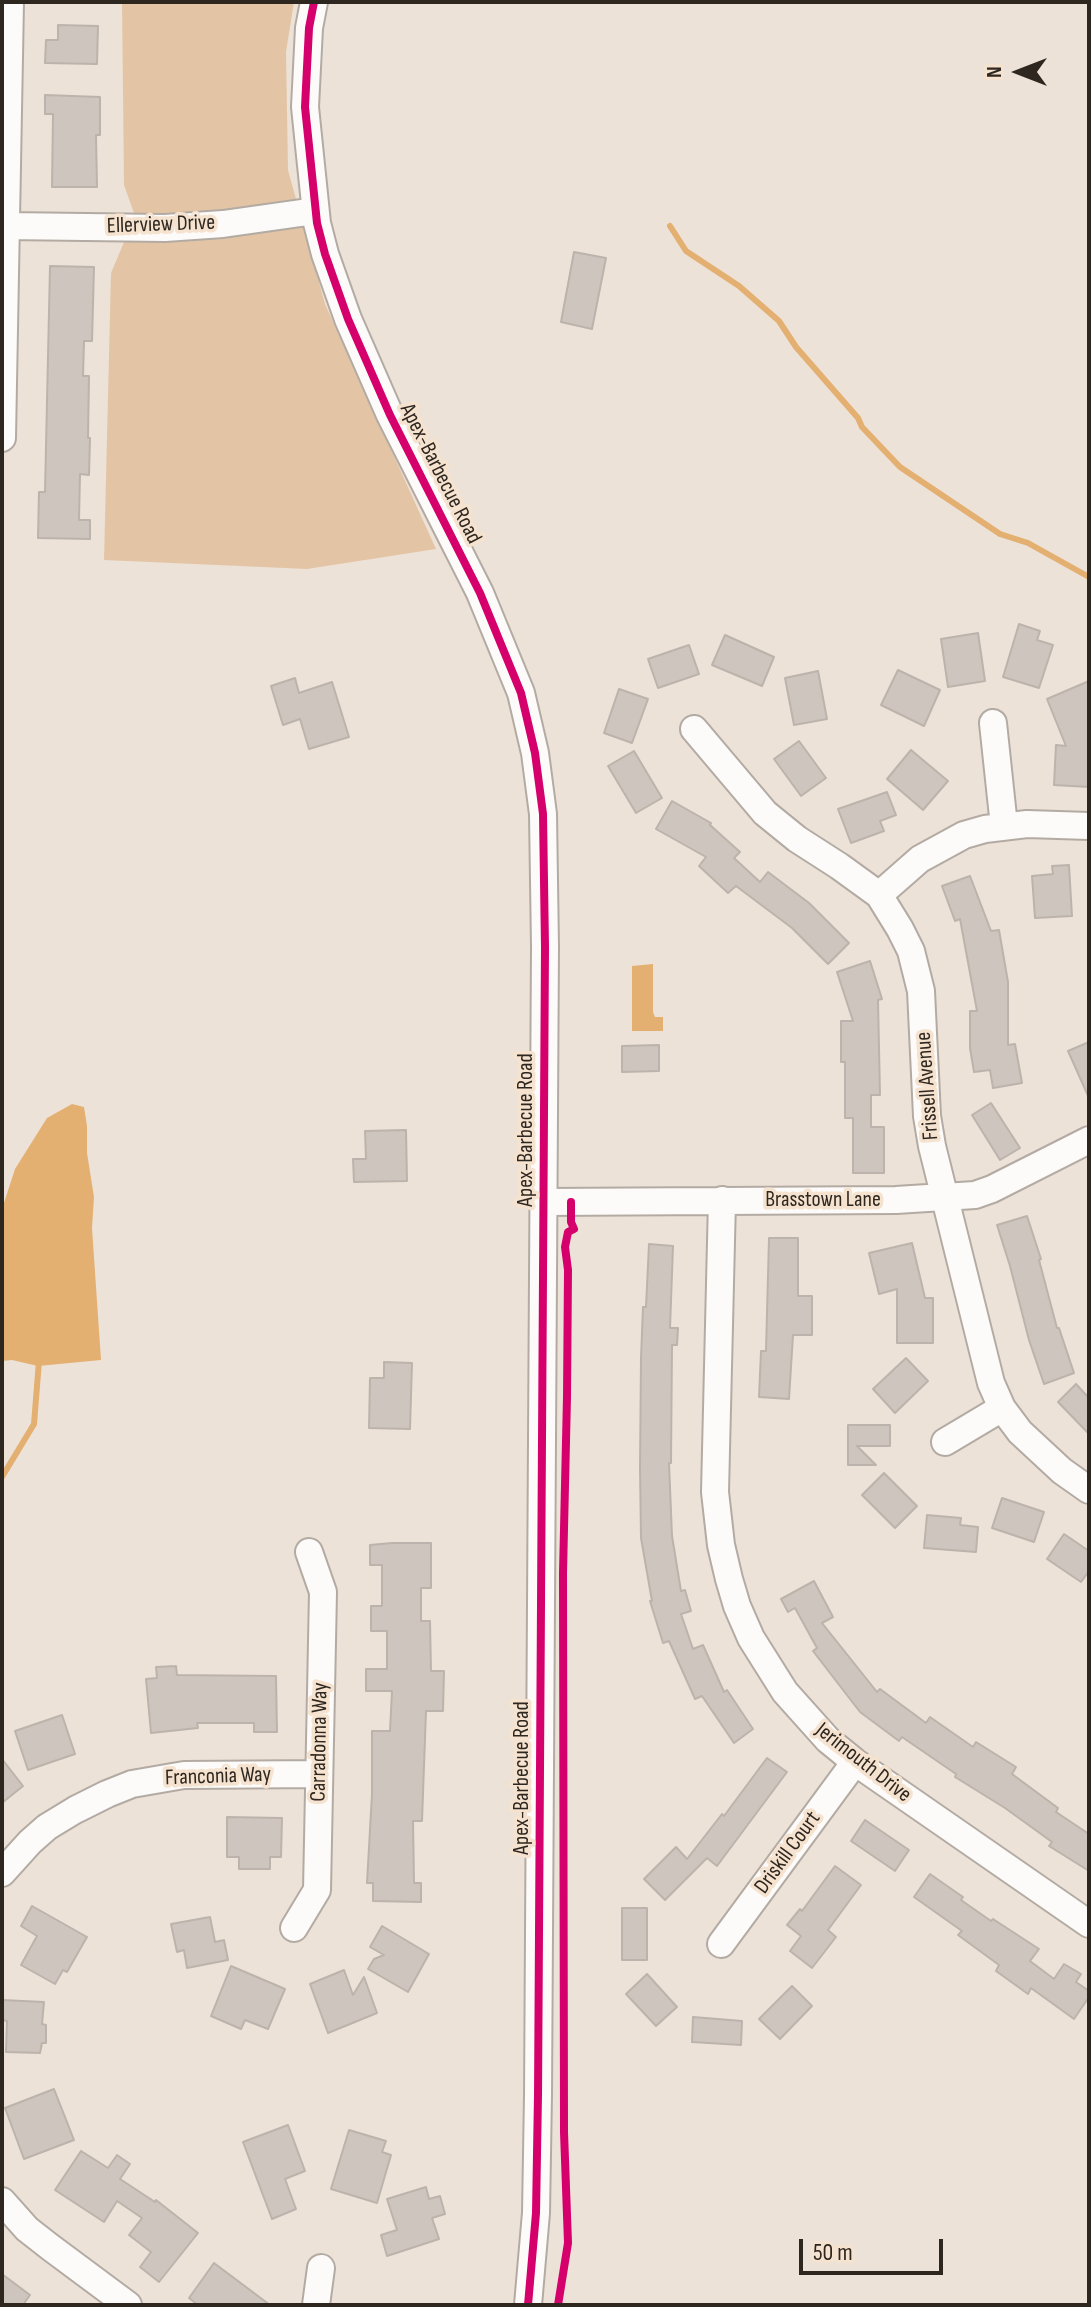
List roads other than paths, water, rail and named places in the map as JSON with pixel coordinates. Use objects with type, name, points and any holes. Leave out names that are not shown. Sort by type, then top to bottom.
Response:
[{"type":"street","points":[[2,438],[10,2]]},
{"type":"street","name":"Apex-Barbecue Road","points":[[314,2],[309,28],[305,107],[315,211],[325,254],[348,319],[390,415],[480,593],[521,693],[535,753],[543,814],[545,947],[538,2110],[536,2213],[528,2305]]},
{"type":"street","name":"Ellerview Drive","points":[[6,226],[165,228],[223,224],[315,211]]},
{"type":"street","points":[[993,723],[1004,826]]},
{"type":"street","name":"Frissell Avenue","points":[[694,729],[765,813],[797,839],[879,895],[900,929],[917,972],[927,1116],[932,1146],[991,1383],[1002,1408],[1020,1432],[1062,1471],[1089,1490]]},
{"type":"street","points":[[879,895],[920,859],[964,835],[1027,824],[1089,826]]},
{"type":"street","name":"Brasstown Lane","points":[[544,1202],[896,1200],[975,1195],[1089,1140]]},
{"type":"street","name":"Jerimouth Drive","points":[[722,1200],[715,1492],[723,1556],[737,1606],[751,1638],[769,1669],[828,1740],[855,1762],[1089,1924]]},
{"type":"street","points":[[945,1442],[1002,1408]]},
{"type":"street","name":"Carradonna Way","points":[[294,1928],[317,1890],[323,1592],[309,1552]]},
{"type":"street","name":"Driskill Court","points":[[721,1944],[855,1762]]},
{"type":"street","name":"Franconia Way","points":[[2,1873],[47,1827],[85,1804],[132,1784],[184,1775],[319,1774]]},
{"type":"street","points":[[2,2201],[27,2229],[128,2305]]},
{"type":"street","points":[[316,2305],[321,2268]]},
{"type":"waterway","points":[[670,226],[686,251],[739,286],[779,321],[796,347],[858,418],[862,427],[900,467],[1000,534],[1028,543],[1089,577]]},
{"type":"waterway","points":[[2,1477],[34,1424],[39,1361]]}]
